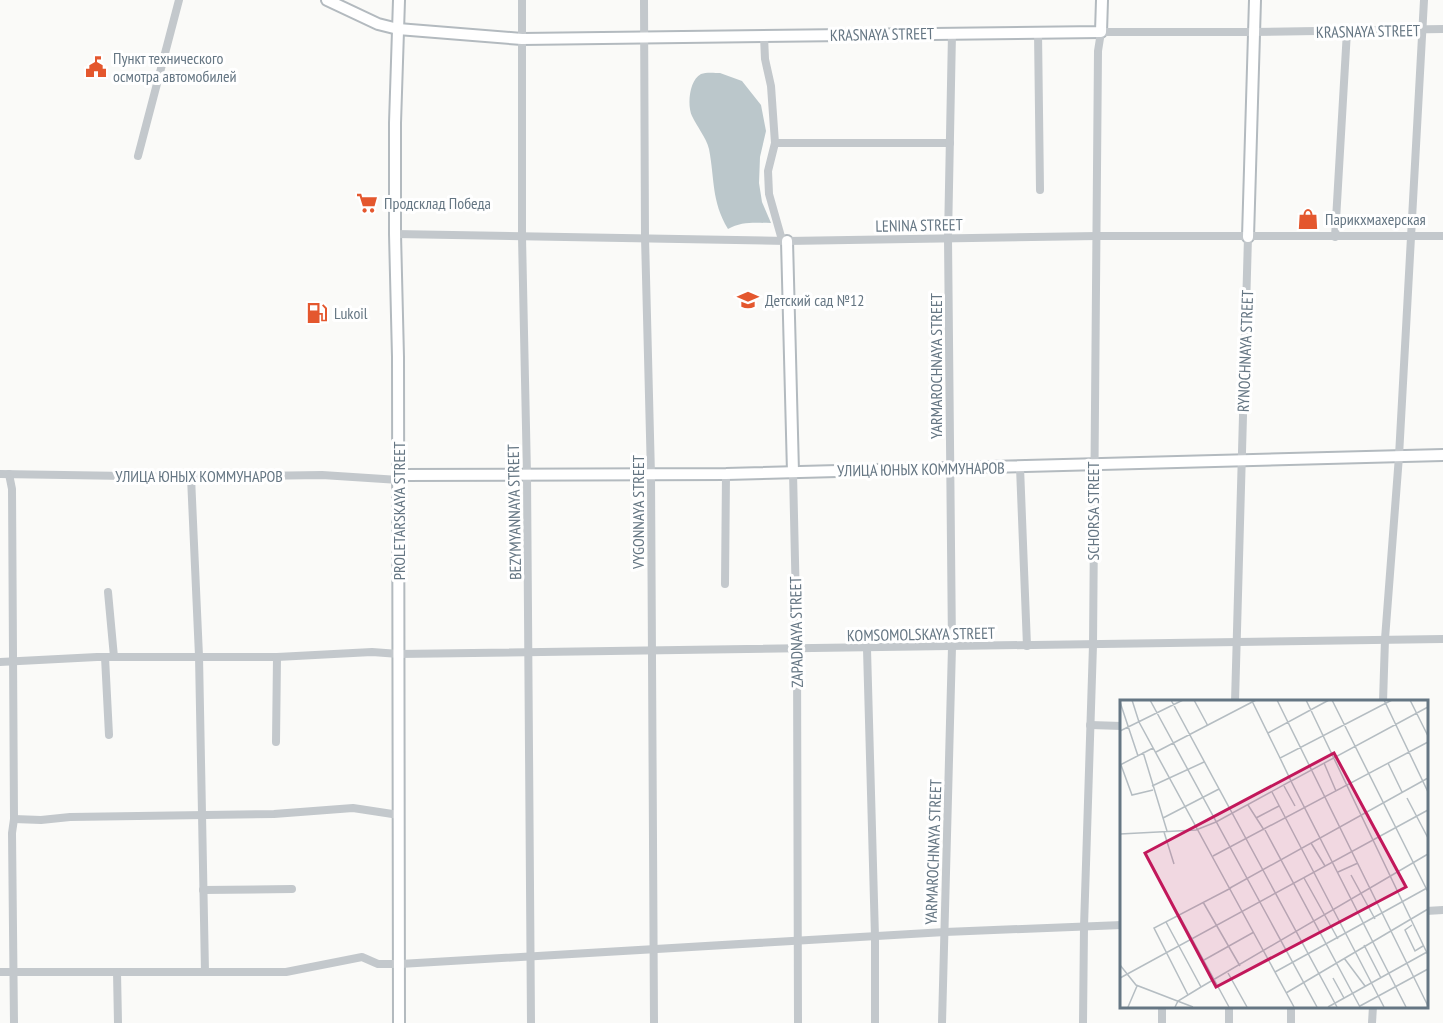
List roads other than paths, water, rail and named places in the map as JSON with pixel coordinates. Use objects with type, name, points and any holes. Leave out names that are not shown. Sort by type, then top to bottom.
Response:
[{"type":"street","points":[[138,156],[179,0]]},
{"type":"street","name":"KRASNAYA STREET","points":[[327,0],[378,24],[398,29],[522,39],[1038,32],[1443,30]]},
{"type":"street","name":"PROLETARSKAYA STREET","points":[[399,0],[395,123],[399,478],[399,1023]]},
{"type":"street","name":"BEZYMYANNAYA STREET","points":[[522,0],[522,237],[527,476],[531,1023]]},
{"type":"street","name":"VYGONNAYA STREET","points":[[644,0],[645,237],[651,475],[654,1023]]},
{"type":"street","name":"SCHORSA STREET","points":[[1083,1023],[1093,645],[1098,51],[1102,0]]},
{"type":"street","name":"RYNOCHNAYA STREET","points":[[1235,700],[1255,0]]},
{"type":"street","points":[[1383,700],[1424,0]]},
{"type":"street","points":[[1335,237],[1347,31]]},
{"type":"street","points":[[1038,32],[1040,190]]},
{"type":"street","name":"YARMAROCHNAYA STREET","points":[[942,1023],[952,647],[948,238],[952,33]]},
{"type":"street","points":[[764,36],[765,59],[771,86],[775,142],[768,171],[770,194],[785,241]]},
{"type":"street","points":[[775,142],[950,143]]},
{"type":"street","name":"LENINA STREET","points":[[395,234],[785,241],[1096,236],[1443,236]]},
{"type":"street","name":"ZAPADNAYA STREET","points":[[785,241],[797,650],[798,1023]]},
{"type":"street","name":"УЛИЦА ЮНЫХ КОММУНАРОВ","points":[[4,474],[399,478],[651,475],[1443,455]]},
{"type":"street","points":[[1020,467],[1027,646]]},
{"type":"street","points":[[4,474],[12,489],[14,1023]]},
{"type":"street","points":[[725,584],[726,474]]},
{"type":"street","points":[[191,477],[199,656],[205,972]]},
{"type":"street","points":[[108,592],[109,735]]},
{"type":"street","name":"KOMSOMOLSKAYA STREET","points":[[0,662],[110,657],[277,657],[372,652],[399,654],[797,650],[1443,639]]},
{"type":"street","points":[[867,649],[875,1023]]},
{"type":"street","points":[[276,742],[277,657]]},
{"type":"street","points":[[1090,724],[1120,726]]},
{"type":"street","points":[[14,819],[274,814],[353,808],[399,814]]},
{"type":"street","points":[[203,890],[292,889]]},
{"type":"street","points":[[1428,911],[1443,910]]},
{"type":"street","points":[[0,972],[286,972],[362,957],[378,964],[945,932],[1120,926]]},
{"type":"street","points":[[117,972],[118,1023]]},
{"type":"street","points":[[1372,1023],[1373,1008]]},
{"type":"place","name":"Пункт технического осмотра автомобилей","points":[[96,67]]},
{"type":"place","name":"Продсклад Победа","points":[[367,203]]},
{"type":"place","name":"Парикхмахерская","points":[[1308,219]]},
{"type":"place","name":"Детский сад №12","points":[[748,300]]},
{"type":"place","name":"Lukoil","points":[[317,313]]}]
